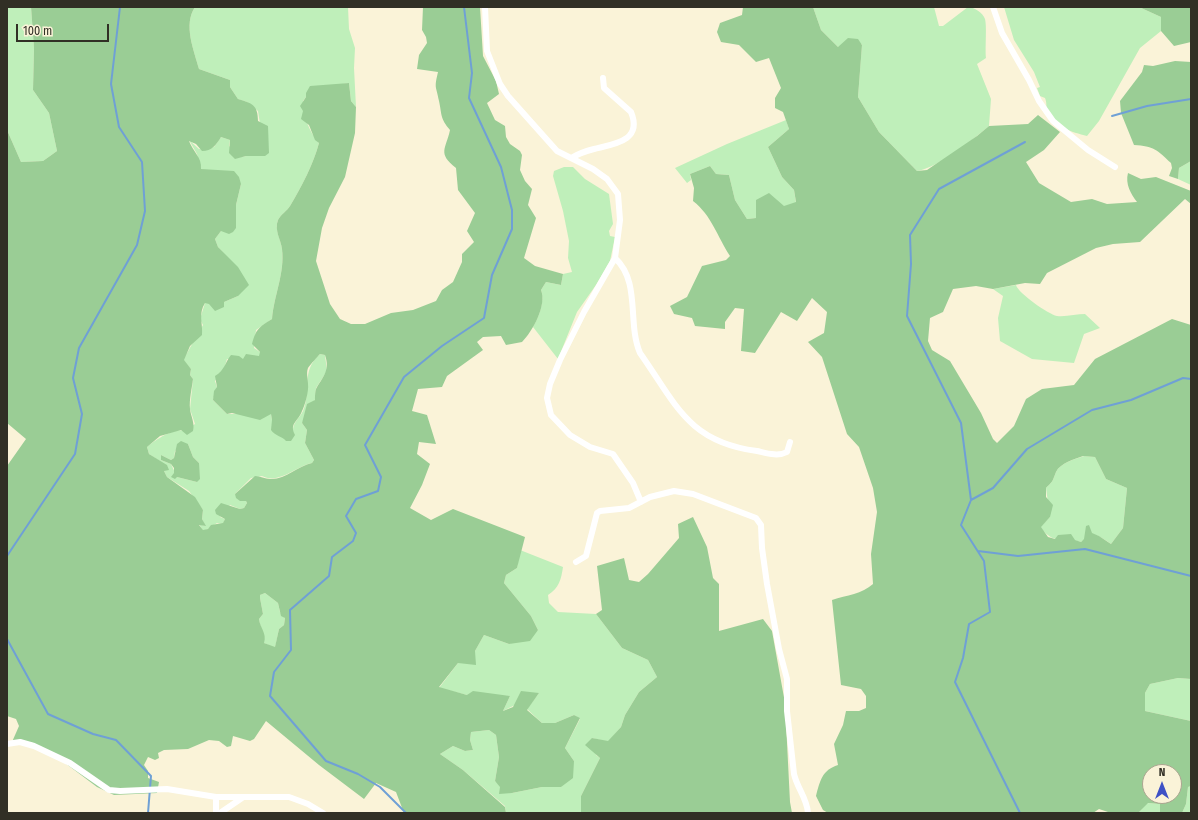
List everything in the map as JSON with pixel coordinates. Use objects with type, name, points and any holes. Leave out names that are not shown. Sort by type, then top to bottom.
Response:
[{"type":"street","points":[[484,7],[488,51],[500,84],[557,151],[593,168],[607,179],[618,194],[620,220],[615,258],[584,312],[560,360],[550,384],[548,407],[551,415],[570,435],[590,447],[613,454],[633,483],[641,502]]},
{"type":"street","points":[[993,7],[1002,33],[1029,80],[1039,101],[1053,121],[1091,153],[1115,167]]},
{"type":"street","points":[[571,158],[593,149],[624,141],[632,131],[633,116],[631,112],[604,88],[603,78]]},
{"type":"street","points":[[615,258],[622,264],[626,273],[634,312],[636,340],[640,353],[693,426],[724,445],[742,449],[778,454],[787,452],[790,442]]},
{"type":"street","points":[[576,562],[586,556],[597,513],[600,511],[629,508],[664,492],[685,492],[756,518],[761,525],[762,548],[767,584],[779,649],[787,679],[787,711],[795,781],[807,806],[808,813]]},
{"type":"street","points":[[7,744],[20,742],[34,746],[70,763],[109,790],[167,789],[216,797],[289,797],[308,804],[323,813]]},
{"type":"street","points":[[216,797],[216,813]]},
{"type":"street","points":[[220,813],[243,797]]},
{"type":"green space","points":[[7,7],[31,7],[34,48],[33,90],[49,113],[57,151],[43,161],[21,162],[7,130]]},
{"type":"green space","points":[[31,7],[195,7],[190,22],[190,30],[192,46],[199,69],[230,80],[230,87],[238,99],[253,106],[257,111],[258,121],[268,126],[269,153],[265,156],[246,156],[235,159],[229,153],[230,140],[221,137],[213,147],[205,151],[202,151],[196,144],[189,141],[199,158],[201,169],[234,171],[239,177],[241,184],[236,205],[236,228],[229,234],[221,231],[215,239],[218,247],[238,267],[249,285],[238,296],[224,302],[224,307],[215,311],[209,304],[205,303],[203,307],[201,315],[202,335],[190,346],[184,360],[191,369],[190,375],[193,379],[190,398],[190,412],[193,423],[193,431],[187,435],[181,430],[160,436],[147,447],[149,454],[167,465],[169,470],[164,471],[167,477],[195,497],[203,510],[202,519],[206,526],[199,525],[203,530],[208,529],[211,525],[223,523],[225,519],[216,514],[215,510],[221,503],[240,509],[244,508],[247,503],[246,501],[240,501],[236,498],[235,494],[255,476],[276,479],[312,463],[314,460],[305,443],[307,430],[302,423],[307,404],[315,400],[316,388],[326,372],[327,364],[325,355],[320,354],[308,368],[308,387],[306,398],[300,415],[294,425],[293,431],[295,435],[291,441],[286,441],[274,434],[271,430],[271,414],[260,420],[232,413],[227,414],[213,400],[214,391],[217,387],[215,376],[223,369],[231,355],[239,356],[243,359],[246,354],[259,356],[260,352],[252,344],[253,339],[259,329],[272,319],[283,258],[277,231],[278,220],[290,206],[303,183],[314,159],[319,143],[315,140],[309,125],[301,119],[303,111],[300,106],[306,97],[306,93],[310,86],[349,83],[351,101],[356,107],[355,133],[345,177],[329,208],[322,228],[316,261],[330,304],[340,319],[351,324],[365,324],[391,313],[413,310],[436,301],[442,290],[453,282],[462,262],[462,254],[474,242],[467,231],[475,213],[458,190],[456,168],[446,158],[444,150],[450,130],[444,122],[441,113],[436,87],[438,72],[417,69],[419,55],[427,43],[426,37],[422,30],[423,7],[480,7],[483,56],[496,81],[499,94],[487,103],[495,120],[505,126],[506,137],[510,144],[520,151],[522,155],[520,170],[525,181],[532,189],[528,205],[536,218],[524,258],[535,266],[563,274],[561,285],[546,282],[541,290],[541,310],[534,325],[522,342],[506,345],[501,336],[483,337],[477,342],[483,350],[447,376],[442,387],[418,389],[412,411],[427,415],[436,444],[419,442],[417,454],[430,464],[422,485],[410,508],[431,520],[453,509],[525,537],[517,568],[506,575],[504,583],[531,616],[538,630],[530,641],[509,644],[484,635],[475,651],[476,665],[458,663],[439,687],[467,695],[473,691],[510,696],[503,711],[513,707],[521,691],[539,693],[527,710],[542,723],[555,723],[574,715],[580,718],[565,748],[574,761],[573,778],[561,787],[542,787],[499,794],[500,787],[495,781],[499,757],[496,735],[489,730],[471,732],[470,740],[473,750],[465,751],[453,746],[440,754],[463,770],[505,807],[506,813],[404,813],[396,792],[376,783],[364,799],[319,765],[266,721],[254,739],[250,741],[233,736],[231,746],[227,747],[219,741],[209,740],[188,749],[164,750],[158,753],[159,758],[155,760],[148,757],[144,765],[148,771],[148,778],[159,782],[157,793],[114,795],[97,787],[65,763],[31,742],[12,742],[19,726],[16,719],[7,716],[7,466],[26,439],[7,423],[7,130],[21,162],[43,161],[57,151],[49,113],[33,90],[34,48]],"holes":[[[265,593],[278,603],[281,616],[285,618],[284,625],[279,629],[275,647],[264,643],[265,636],[259,619],[263,614],[260,595]]]},
{"type":"green space","points":[[195,7],[348,7],[349,29],[355,48],[354,68],[356,107],[351,101],[349,83],[337,85],[306,97],[303,101],[307,123],[312,134],[319,143],[314,159],[303,183],[290,206],[279,218],[277,223],[277,231],[283,258],[272,319],[256,330],[254,348],[260,352],[260,356],[243,359],[227,359],[224,369],[215,381],[217,387],[213,400],[227,414],[271,414],[272,420],[293,429],[303,411],[307,395],[307,381],[310,367],[320,354],[325,355],[327,371],[316,388],[315,400],[302,423],[307,430],[305,443],[314,460],[312,463],[281,477],[268,478],[262,476],[251,478],[235,494],[246,501],[247,503],[244,508],[240,509],[230,505],[220,517],[225,519],[223,524],[217,523],[203,531],[199,524],[205,526],[202,519],[203,510],[189,491],[167,477],[164,471],[167,466],[149,454],[147,447],[170,432],[180,430],[184,431],[195,424],[190,409],[193,379],[190,375],[191,369],[183,360],[203,325],[200,319],[205,303],[224,302],[238,296],[229,259],[218,247],[215,239],[221,231],[236,228],[236,205],[241,184],[201,169],[197,154],[189,140],[199,149],[214,147],[221,137],[230,140],[229,146],[242,157],[265,156],[258,111],[247,102],[238,99],[230,87],[230,80],[199,69],[192,46],[190,22]],"holes":[[[188,444],[193,457],[199,463],[197,482],[177,477],[171,464],[161,460],[161,455],[171,460],[174,458],[175,451]]]},
{"type":"green space","points":[[743,7],[813,7],[821,30],[838,47],[848,38],[858,39],[862,45],[858,97],[879,132],[917,171],[927,170],[977,136],[989,126],[1028,124],[1038,115],[1060,132],[1044,150],[1026,162],[1039,183],[1071,202],[1092,199],[1107,204],[1137,202],[1128,185],[1128,173],[1141,179],[1156,177],[1191,191],[1191,204],[1185,199],[1140,242],[1113,244],[1096,248],[1047,273],[1040,284],[1025,283],[993,289],[976,286],[953,289],[943,312],[930,318],[928,341],[932,350],[950,361],[981,413],[993,439],[997,443],[1014,426],[1026,399],[1042,389],[1074,385],[1095,359],[1172,319],[1191,325],[1191,679],[1178,678],[1150,684],[1145,693],[1145,711],[1191,721],[1191,786],[1188,787],[1186,804],[1182,813],[1160,813],[1160,804],[1182,804],[1182,764],[1142,764],[1142,804],[1147,804],[1138,813],[1111,813],[1099,809],[1093,813],[828,813],[823,810],[816,796],[822,777],[828,770],[838,765],[834,744],[843,725],[846,711],[859,711],[866,708],[866,696],[861,689],[841,685],[832,600],[859,592],[873,584],[871,554],[877,512],[873,488],[859,447],[847,434],[822,357],[808,342],[824,333],[827,312],[812,298],[797,321],[781,312],[755,353],[741,351],[744,309],[735,308],[725,322],[725,329],[695,326],[692,318],[674,314],[670,306],[687,297],[702,266],[726,260],[730,256],[710,220],[700,207],[693,201],[694,188],[690,174],[710,166],[716,174],[729,175],[735,200],[747,219],[756,218],[756,200],[769,193],[784,206],[796,202],[794,190],[782,177],[768,147],[789,129],[783,112],[775,108],[775,98],[781,88],[769,58],[756,62],[739,45],[721,42],[717,32],[720,23],[742,15]],"holes":[[[1083,456],[1095,457],[1106,479],[1127,488],[1123,528],[1111,544],[1092,533],[1089,525],[1086,526],[1084,539],[1081,542],[1075,540],[1071,534],[1058,535],[1055,539],[1048,537],[1041,527],[1050,517],[1053,505],[1046,497],[1046,488],[1052,482],[1056,472],[1061,466]]]},
{"type":"green space","points":[[813,7],[934,7],[939,26],[943,26],[968,7],[978,11],[984,17],[986,23],[986,58],[977,64],[991,99],[989,126],[974,139],[944,159],[925,169],[917,171],[879,132],[858,97],[862,44],[838,47],[821,30]]},
{"type":"green space","points":[[1004,7],[1139,7],[1161,17],[1161,31],[1140,48],[1099,121],[1087,136],[1075,133],[1058,125],[1050,117],[1047,111],[1045,98],[1040,96],[1037,88],[1040,87],[1034,72],[1014,40]]},
{"type":"green space","points":[[1139,7],[1191,7],[1191,42],[1174,46],[1161,31],[1161,17]]},
{"type":"green space","points":[[1175,61],[1191,62],[1191,161],[1179,168],[1178,179],[1169,176],[1172,168],[1171,163],[1158,152],[1146,146],[1134,145],[1121,113],[1120,101],[1142,72],[1144,65],[1153,66]]},
{"type":"green space","points":[[786,120],[789,129],[768,147],[782,177],[794,190],[796,203],[756,218],[747,219],[735,200],[729,175],[716,174],[710,166],[690,174],[691,180],[687,183],[675,168],[727,144]]},
{"type":"green space","points":[[1191,161],[1191,185],[1178,179],[1179,168]]},
{"type":"green space","points":[[564,167],[573,167],[585,179],[609,194],[613,224],[609,231],[610,236],[615,237],[610,261],[596,285],[577,312],[558,359],[533,327],[541,309],[541,290],[546,282],[561,285],[563,274],[572,272],[568,258],[569,241],[563,211],[553,176],[554,171]]},
{"type":"green space","points":[[1016,285],[1027,298],[1053,314],[1060,316],[1085,314],[1100,328],[1084,334],[1074,363],[1032,359],[1000,341],[998,318],[1003,296],[993,289]]},
{"type":"green space","points":[[181,441],[188,444],[193,457],[199,463],[200,479],[197,482],[177,477],[175,479],[171,477],[174,473],[174,468],[171,464],[161,460],[161,455],[171,460],[174,458],[177,444]]},
{"type":"green space","points":[[1084,456],[1095,457],[1106,479],[1127,488],[1123,528],[1111,544],[1099,536],[1092,534],[1085,534],[1085,539],[1081,542],[1055,539],[1050,537],[1040,527],[1050,517],[1046,488],[1052,482],[1056,472],[1061,466]]},
{"type":"green space","points":[[693,517],[707,547],[713,578],[719,584],[719,631],[763,619],[772,631],[785,703],[790,802],[792,813],[581,813],[581,796],[600,758],[585,745],[592,738],[608,741],[621,727],[625,715],[639,692],[657,677],[648,660],[622,648],[596,614],[602,610],[597,566],[624,558],[629,580],[639,582],[648,574],[679,538],[678,524]]},
{"type":"green space","points":[[520,550],[563,567],[559,583],[555,590],[548,595],[549,603],[558,612],[596,614],[622,648],[648,660],[657,677],[639,692],[625,715],[621,727],[608,742],[592,738],[596,755],[600,758],[581,796],[581,813],[506,813],[505,806],[463,770],[440,754],[453,746],[465,751],[473,750],[470,740],[471,732],[489,730],[496,735],[499,757],[495,781],[512,793],[542,787],[561,787],[574,761],[565,748],[580,719],[574,715],[555,723],[542,723],[527,709],[539,693],[503,711],[510,696],[467,695],[439,688],[458,663],[475,651],[484,635],[509,644],[538,630],[531,616],[504,583],[506,575],[517,568]]},
{"type":"green space","points":[[265,593],[278,603],[280,612],[285,618],[284,625],[279,629],[275,648],[264,643],[259,619],[263,614],[260,595]]},
{"type":"green space","points":[[1178,678],[1191,679],[1191,721],[1145,711],[1145,693],[1150,684]]},
{"type":"green space","points":[[1191,786],[1191,813],[1182,813],[1186,804],[1188,787]]},
{"type":"green space","points":[[1146,804],[1160,804],[1160,813],[1138,813]]},
{"type":"waterway","points":[[7,556],[75,454],[82,414],[73,378],[79,348],[137,245],[145,211],[142,162],[119,127],[111,84],[120,7]]},
{"type":"waterway","points":[[406,813],[380,787],[358,774],[326,761],[270,696],[274,672],[291,650],[290,610],[329,576],[332,557],[353,541],[356,533],[346,516],[356,499],[378,491],[381,477],[365,445],[404,377],[442,346],[484,318],[492,275],[512,229],[512,210],[501,167],[469,98],[472,73],[464,7]]},
{"type":"waterway","points":[[1112,116],[1147,106],[1191,99]]},
{"type":"waterway","points":[[1020,813],[955,682],[963,658],[969,624],[990,612],[984,561],[961,525],[971,500],[961,423],[907,316],[911,264],[910,235],[939,189],[1025,142]]},
{"type":"waterway","points":[[971,500],[993,488],[1027,449],[1092,410],[1131,400],[1183,378],[1191,379]]},
{"type":"waterway","points":[[978,551],[1018,556],[1085,549],[1191,576]]},
{"type":"waterway","points":[[7,639],[48,714],[93,734],[116,740],[151,776],[148,813]]}]
